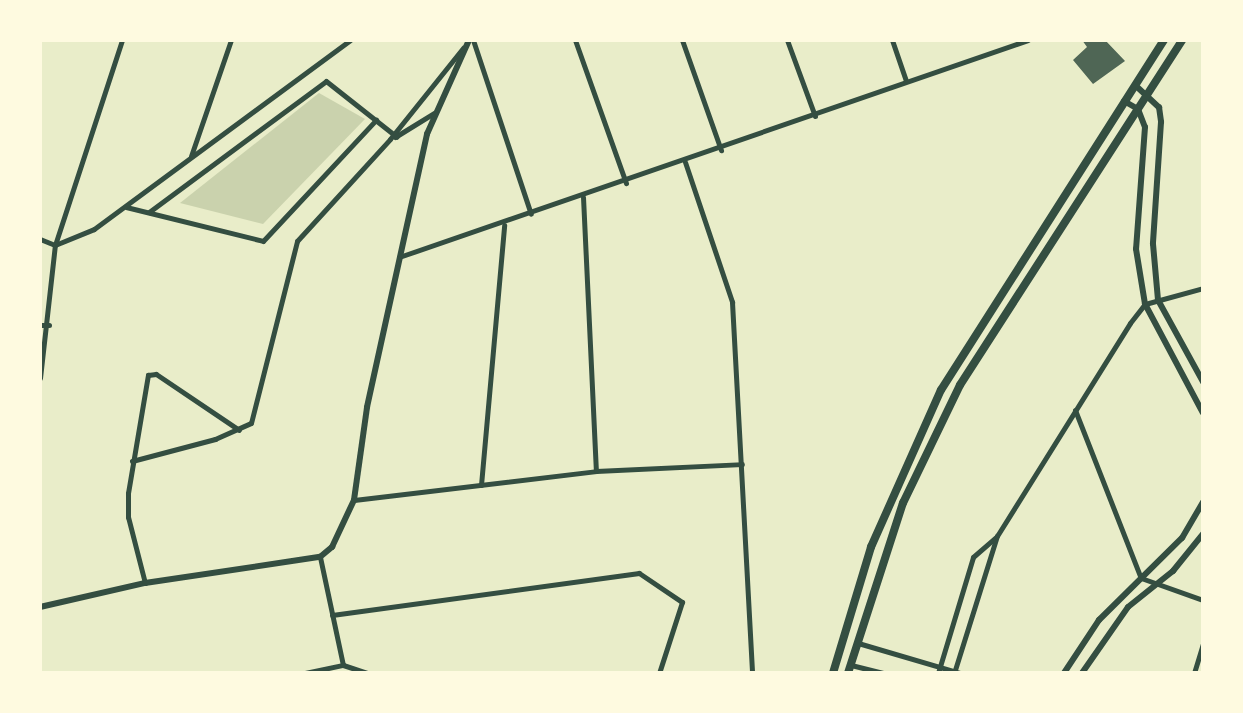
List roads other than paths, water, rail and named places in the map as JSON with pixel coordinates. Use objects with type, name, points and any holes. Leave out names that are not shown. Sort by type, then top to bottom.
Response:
[{"type":"main road","points":[[833,673],[871,547],[919,433],[1164,40]]},
{"type":"main road","points":[[850,669],[903,503],[952,399],[1182,40]]},
{"type":"street","points":[[40,378],[49,325],[55,245],[122,40]]},
{"type":"street","points":[[190,157],[231,40]]},
{"type":"street","points":[[40,239],[55,245],[85,235],[350,40]]},
{"type":"street","points":[[132,461],[239,430],[251,423],[293,248],[393,137],[471,40],[531,214]]},
{"type":"street","points":[[575,40],[626,183]]},
{"type":"street","points":[[682,40],[721,150]]},
{"type":"street","points":[[787,40],[815,116]]},
{"type":"street","points":[[892,40],[906,81]]},
{"type":"street","points":[[399,257],[626,183],[1028,40]]},
{"type":"street","points":[[40,607],[145,583],[320,557],[338,537],[354,500],[367,407],[434,113],[463,48]]},
{"type":"street","points":[[149,212],[326,81],[393,137]]},
{"type":"street","points":[[1135,85],[1159,107],[1161,122],[1153,244],[1158,300],[1203,382]]},
{"type":"street","points":[[1124,101],[1138,109],[1145,135],[1136,249],[1145,304],[1203,413]]},
{"type":"street","points":[[393,137],[434,113]]},
{"type":"street","points":[[125,206],[263,241],[376,120]]},
{"type":"street","points":[[685,162],[732,302],[752,673]]},
{"type":"street","points":[[583,197],[596,471]]},
{"type":"street","points":[[481,485],[504,225]]},
{"type":"street","points":[[857,643],[939,670],[956,672],[997,536],[1075,410],[1145,304],[1203,288]]},
{"type":"street","points":[[40,325],[49,325]]},
{"type":"street","points":[[145,583],[128,517],[132,461],[149,374],[239,430]]},
{"type":"street","points":[[1075,410],[1141,578],[1154,586],[1203,600]]},
{"type":"street","points":[[354,500],[596,471],[742,464]]},
{"type":"street","points":[[1064,673],[1099,620],[1182,538],[1203,502]]},
{"type":"street","points":[[1082,673],[1109,628],[1203,534]]},
{"type":"street","points":[[939,670],[973,557],[997,536]]},
{"type":"street","points":[[320,557],[343,665]]},
{"type":"street","points":[[332,615],[639,573],[682,602],[659,673]]},
{"type":"street","points":[[1194,673],[1203,644]]},
{"type":"street","points":[[305,673],[343,665],[368,673]]},
{"type":"street","points":[[850,669],[884,673]]},
{"type":"street","points":[[608,673],[627,673]]}]
